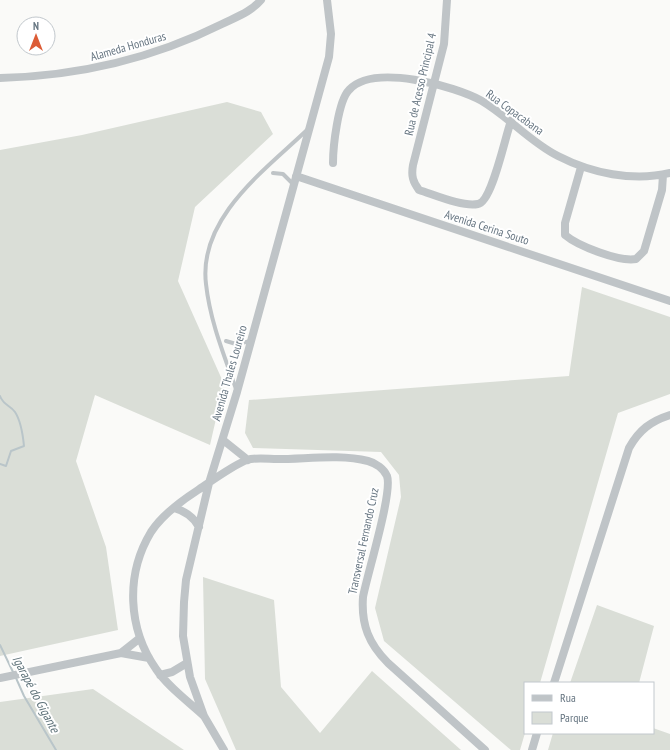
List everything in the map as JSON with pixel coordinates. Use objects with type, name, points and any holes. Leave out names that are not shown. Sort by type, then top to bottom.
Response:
[{"type":"street","name":"Alameda Honduras","points":[[0,78],[59,74],[123,62],[175,45],[254,8],[261,0]]},
{"type":"street","name":"Avenida Thales Loureiro","points":[[224,750],[204,716],[190,677],[184,636],[184,602],[186,580],[209,483],[237,392],[329,57],[331,34],[327,0]]},
{"type":"street","name":"Rua de Acesso Principal 4","points":[[447,0],[444,44],[412,173],[414,184],[419,190],[466,204],[479,204],[484,202],[492,186],[511,121]]},
{"type":"street","name":"Rua Copacabana","points":[[333,163],[333,144],[343,99],[350,88],[362,82],[388,78],[413,79],[435,83],[481,101],[511,121],[539,144],[558,156],[581,166],[621,175],[667,174]]},
{"type":"street","points":[[581,166],[565,223],[565,235],[574,242],[626,260],[636,259],[644,251],[667,174]]},
{"type":"street","name":"Avenida Cerina Souto","points":[[295,180],[670,301]]},
{"type":"street","points":[[554,682],[629,448],[634,438],[648,424],[670,415]]},
{"type":"street","points":[[222,440],[248,460]]},
{"type":"street","name":"Transversal Fernando Cruz","points":[[204,716],[160,675],[149,658],[140,638],[133,603],[133,580],[139,555],[152,531],[177,509],[182,500],[248,460],[348,459],[368,461],[378,465],[383,471],[388,482],[363,597],[362,611],[367,636],[376,651],[388,663],[485,750]]},
{"type":"street","points":[[177,509],[195,519],[199,527]]},
{"type":"street","points":[[121,653],[140,638]]},
{"type":"street","points":[[0,678],[121,653],[149,658]]},
{"type":"street","points":[[160,675],[172,672],[187,663]]},
{"type":"street","points":[[532,750],[538,734]]},
{"type":"lane","points":[[237,392],[210,310],[206,283],[208,257],[216,230],[242,192],[310,127]]},
{"type":"lane","points":[[273,173],[283,174],[295,180]]},
{"type":"lane","points":[[226,341],[236,344],[251,341]]},
{"type":"green space","points":[[227,102],[261,112],[273,134],[195,207],[178,281],[224,384],[210,445],[95,395],[76,461],[106,547],[118,630],[0,656],[0,150],[82,135]]},
{"type":"green space","points":[[582,287],[670,317],[670,394],[618,413],[540,682],[524,682],[525,734],[520,750],[511,750],[384,641],[375,608],[401,497],[399,475],[381,452],[253,448],[245,433],[249,400],[569,376]]},
{"type":"green space","points":[[203,577],[274,600],[281,687],[320,733],[372,671],[461,750],[236,750],[205,679]]},
{"type":"green space","points":[[597,605],[654,626],[639,682],[570,682]]},
{"type":"green space","points":[[93,689],[184,750],[0,750],[0,702]]},
{"type":"green space","points":[[654,728],[670,734],[670,750],[548,750],[553,734],[654,734]]},
{"type":"waterway","name":"Igarapé do Gigante","points":[[0,396],[3,401],[15,412],[19,420],[24,446],[11,451],[6,466],[0,464]]},
{"type":"waterway","name":"Igarapé do Gigante","points":[[0,645],[13,672]]},
{"type":"waterway","name":"Igarapé do Gigante","points":[[16,678],[24,696],[56,750]]}]
